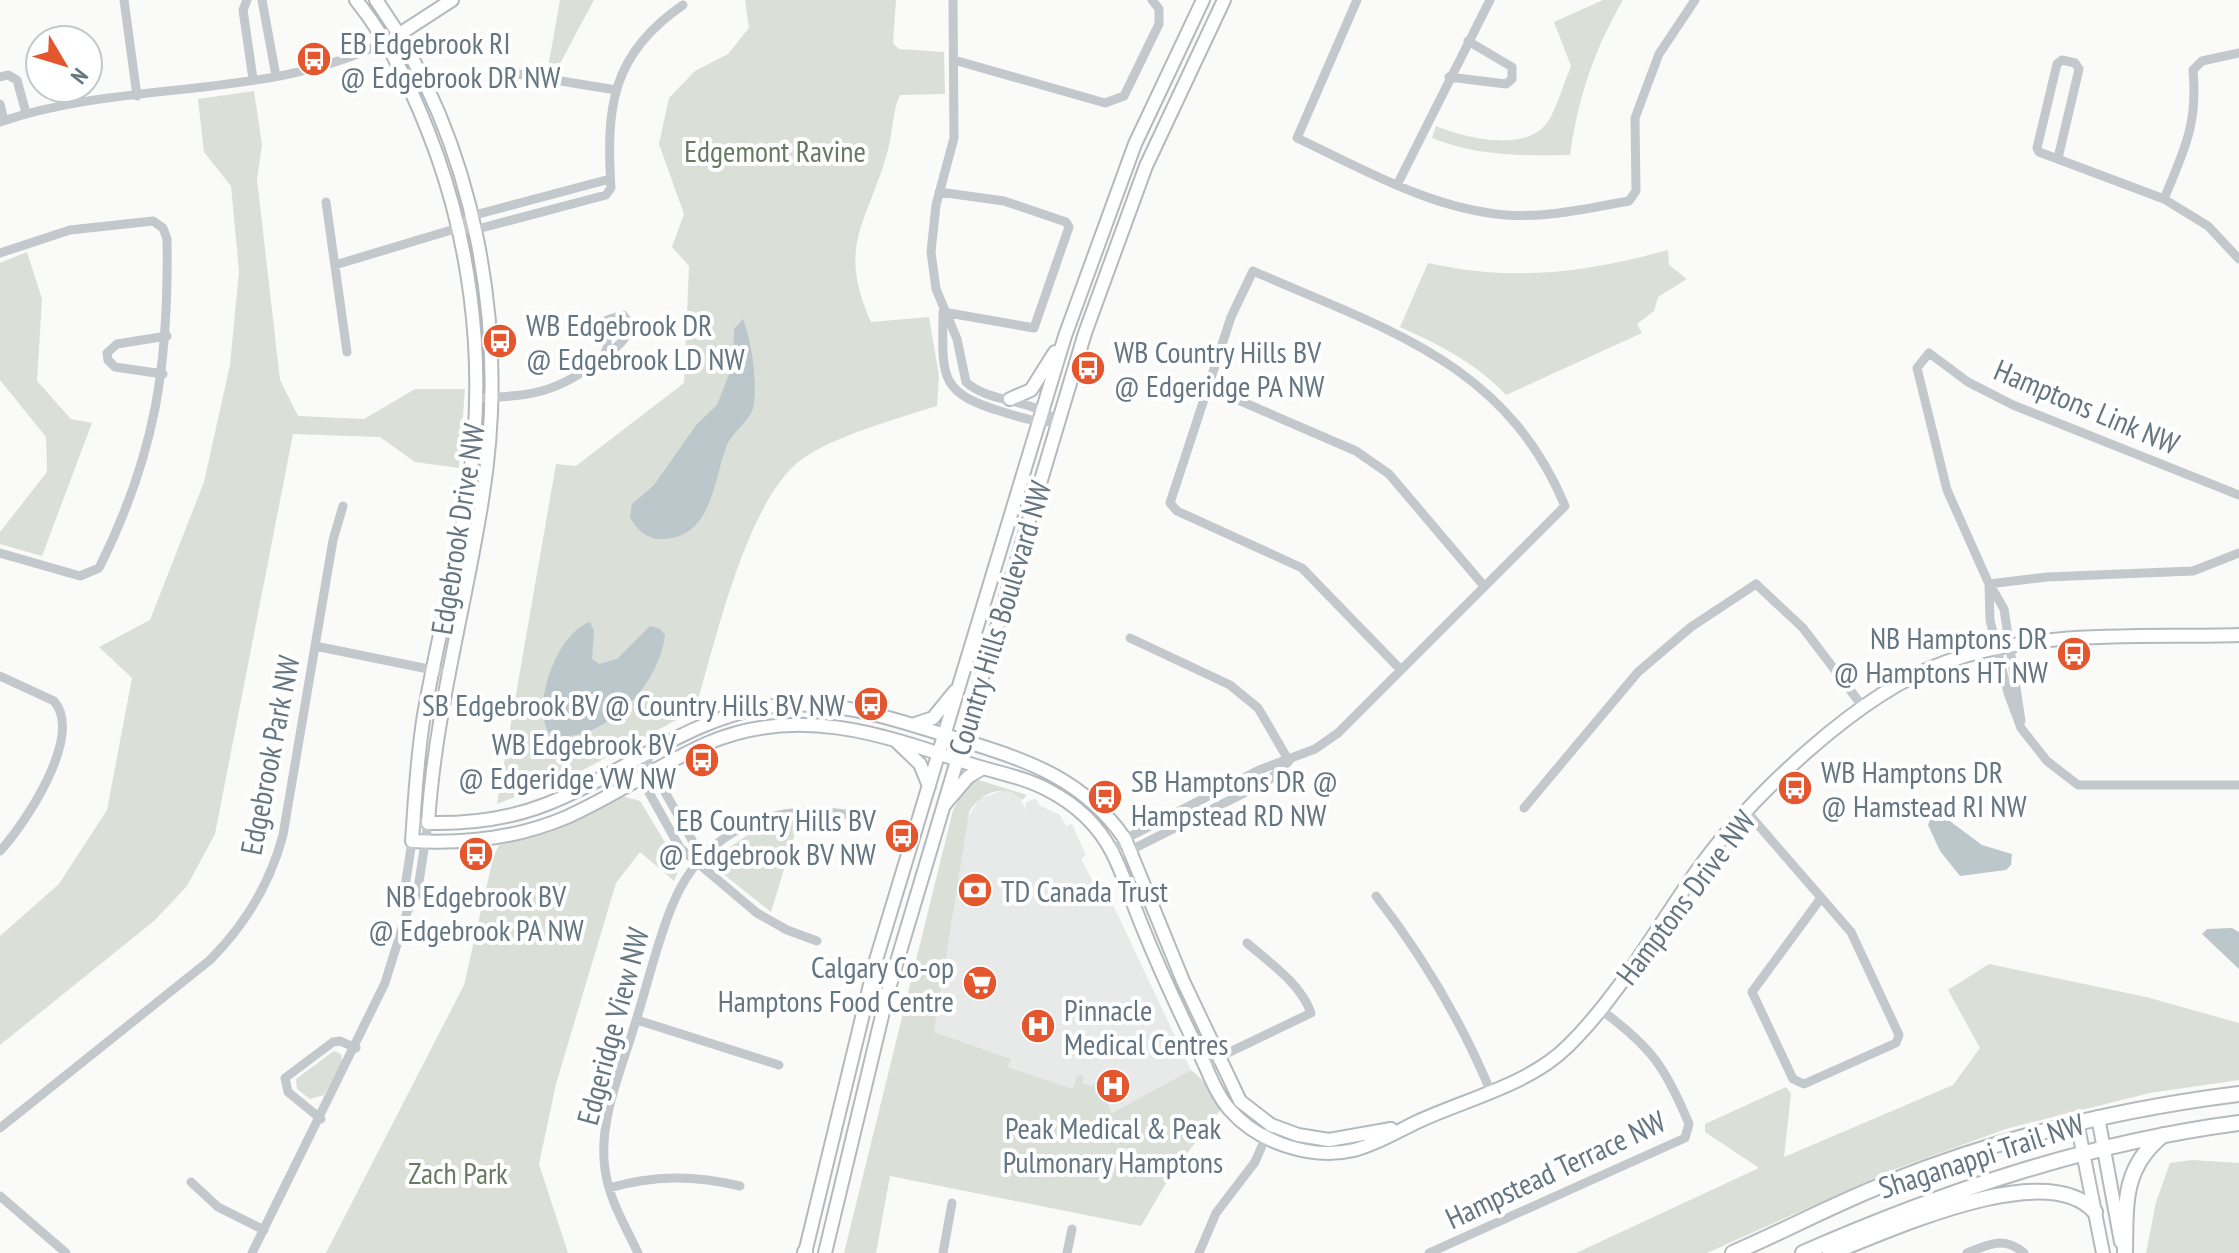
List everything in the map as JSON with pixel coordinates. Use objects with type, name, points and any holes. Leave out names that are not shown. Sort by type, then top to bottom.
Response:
[{"type":"main road","name":"Shaganappi Trail NW","points":[[1733,1253],[1889,1182],[1976,1150],[2098,1117],[2239,1094]]},
{"type":"main road","name":"Shaganappi Trail NW","points":[[1803,1253],[1946,1193],[2167,1133],[2239,1123]]},
{"type":"main road","points":[[2124,1253],[2130,1181],[2139,1158],[2167,1133]]},
{"type":"main road","points":[[1830,1253],[1956,1206],[2005,1195],[2074,1196],[2085,1201],[2095,1212]]},
{"type":"street","points":[[124,0],[137,96]]},
{"type":"street","points":[[247,0],[243,10],[253,79]]},
{"type":"street","points":[[262,0],[276,76]]},
{"type":"street","name":"Edgebrook Drive NW","points":[[356,0],[385,42],[426,124],[458,228],[471,300],[476,398],[468,492],[419,749],[412,841]]},
{"type":"street","name":"Edgebrook Drive NW","points":[[376,0],[399,35],[439,118],[471,216],[485,290],[491,397],[482,500],[437,731],[427,833]]},
{"type":"street","points":[[0,104],[2,121],[26,113],[326,66],[399,35],[452,0]]},
{"type":"street","points":[[953,0],[954,138],[939,192],[931,240],[933,272],[943,312],[948,380],[956,392],[969,402],[1040,423],[1058,422]]},
{"type":"street","points":[[954,60],[1105,103],[1116,102],[1126,92],[1159,24],[1159,9],[1152,0]]},
{"type":"street","name":"Country Hills Boulevard NW","points":[[805,1253],[876,960],[1065,336],[1135,144],[1203,0]]},
{"type":"street","name":"Country Hills Boulevard NW","points":[[825,1253],[887,995],[1085,333],[1146,166],[1224,0]]},
{"type":"street","points":[[1357,0],[1297,138],[1397,185],[1449,204],[1506,215],[1563,213],[1629,201],[1636,191],[1635,118],[1659,54],[1695,0]]},
{"type":"street","points":[[1397,185],[1490,0]]},
{"type":"street","points":[[335,265],[458,228],[474,230],[606,195],[610,179],[607,140],[616,90],[631,58],[649,33],[683,5]]},
{"type":"street","points":[[1449,77],[1506,84],[1512,79],[1512,67],[1468,41]]},
{"type":"street","points":[[2164,199],[2193,128],[2196,100],[2193,70],[2202,61],[2239,53]]},
{"type":"street","points":[[2058,158],[2079,69],[2075,63],[2062,60],[2057,64],[2037,148],[2039,152],[2164,199],[2208,226],[2239,259]]},
{"type":"street","points":[[518,74],[616,90]]},
{"type":"street","points":[[0,77],[8,75],[17,80],[26,113]]},
{"type":"street","points":[[458,228],[471,216],[610,179]]},
{"type":"street","points":[[939,192],[1004,201],[1066,222],[1069,227],[1034,328],[943,312]]},
{"type":"street","points":[[537,199],[541,212]]},
{"type":"street","points":[[326,202],[347,352]]},
{"type":"street","points":[[0,253],[70,230],[153,221],[163,228],[167,239],[167,336],[163,374],[139,476],[99,568],[80,576],[0,553]]},
{"type":"street","points":[[1112,852],[1125,839],[1259,770],[1289,761],[1338,733],[1401,670],[1484,586],[1565,506],[1550,470],[1523,431],[1473,380],[1442,357],[1395,333],[1253,271],[1231,317],[1170,503],[1177,511],[1302,568],[1401,670]]},
{"type":"street","points":[[943,312],[957,339],[966,382],[976,389],[1044,409],[1058,422]]},
{"type":"street","points":[[476,398],[522,397],[555,390],[602,359],[626,337],[629,323],[623,315],[610,317],[606,322],[607,348],[602,359]]},
{"type":"street","points":[[163,374],[115,367],[108,360],[107,353],[114,345],[167,336]]},
{"type":"street","points":[[1010,399],[1031,390],[1065,336]]},
{"type":"street","name":"Hamptons Link NW","points":[[2021,728],[2004,609],[1989,584],[1943,476],[1917,368],[1929,353],[1968,382],[2013,405],[2239,495]]},
{"type":"street","points":[[1208,387],[1356,451],[1389,474],[1484,586]]},
{"type":"street","points":[[315,646],[343,506]]},
{"type":"street","points":[[1989,584],[2047,577],[2193,571],[2239,553]]},
{"type":"street","points":[[1524,808],[1638,672],[1691,627],[1756,584],[1803,628],[1863,707]]},
{"type":"street","name":"Hamptons Link NW","points":[[1989,584],[1990,620],[2008,693],[2021,728]]},
{"type":"street","name":"Hamptons Drive NW","points":[[427,833],[461,842],[534,829],[568,816],[707,743],[772,725],[834,724],[940,753],[1044,787],[1087,818],[1112,852],[1167,988],[1232,1113],[1265,1138],[1305,1151],[1350,1151],[1382,1140],[1413,1123],[1529,1074],[1565,1050],[1600,1009],[1701,865],[1747,812],[1863,707],[1894,686],[1943,662],[1997,647],[2239,635]]},
{"type":"street","points":[[1130,638],[1230,685],[1258,708],[1289,761]]},
{"type":"street","name":"Edgebrook Park NW","points":[[0,1128],[210,960],[246,919],[270,873],[283,835],[315,646],[448,673]]},
{"type":"street","points":[[0,676],[54,701],[62,721],[46,785],[21,826],[0,851]]},
{"type":"street","points":[[908,724],[933,718],[962,680]]},
{"type":"street","name":"Hamptons Drive NW","points":[[427,833],[529,811],[717,719],[776,705],[841,706],[908,724],[1053,772],[1100,806],[1125,839],[1240,1101],[1271,1125],[1298,1135],[1329,1140],[1363,1136],[1413,1123]]},
{"type":"street","points":[[2021,728],[2047,761],[2078,785],[2239,785]]},
{"type":"street","points":[[893,739],[920,764],[929,787]]},
{"type":"street","points":[[644,755],[692,840],[699,862]]},
{"type":"street","points":[[1112,852],[1131,853],[1268,781],[1289,761]]},
{"type":"street","points":[[632,762],[680,848],[757,913],[787,930],[817,941]]},
{"type":"street","points":[[941,809],[968,777],[983,768]]},
{"type":"street","name":"Edgeridge View NW","points":[[638,1253],[609,1188],[604,1150],[607,1123],[672,904],[699,862],[735,832],[776,814],[809,809],[855,816]]},
{"type":"street","points":[[1747,812],[1851,932],[1899,1035],[1896,1043],[1804,1084],[1793,1079],[1752,992],[1821,898]]},
{"type":"street","points":[[413,822],[427,833]]},
{"type":"street","points":[[407,912],[404,894],[412,841],[427,833]]},
{"type":"street","points":[[252,1253],[356,1048],[385,983],[407,912],[417,895],[427,833]]},
{"type":"street","points":[[1376,896],[1400,926],[1469,1041],[1490,1090]]},
{"type":"street","points":[[1205,1064],[1311,1013],[1307,1001],[1280,971],[1247,943]]},
{"type":"street","name":"Hampstead Terrace NW","points":[[1429,1253],[1685,1138],[1689,1124],[1659,1061],[1640,1039],[1600,1009]]},
{"type":"street","points":[[637,1020],[779,1065]]},
{"type":"street","points":[[321,1119],[288,1092],[285,1078],[333,1042],[340,1041],[356,1048]]},
{"type":"street","points":[[2098,1117],[2124,1253]]},
{"type":"street","points":[[2077,1122],[2103,1253]]},
{"type":"street","points":[[1199,1253],[1216,1213],[1255,1162],[1271,1125]]},
{"type":"street","points":[[609,1188],[674,1176],[740,1186]]},
{"type":"street","points":[[191,1182],[218,1207],[264,1230]]},
{"type":"street","points":[[0,1196],[66,1253]]},
{"type":"street","points":[[943,1253],[952,1203]]},
{"type":"street","points":[[1067,1253],[1072,1229]]},
{"type":"street","points":[[1967,1253],[1998,1241],[2013,1244],[2024,1253]]},
{"type":"shaded area","points":[[743,319],[754,372],[753,410],[727,445],[702,518],[680,536],[657,539],[647,536],[630,517],[632,504],[654,485],[697,424],[717,405],[733,364],[734,329]]},
{"type":"shaded area","points":[[590,622],[594,631],[592,659],[599,664],[617,659],[650,626],[660,629],[665,635],[661,654],[641,691],[609,721],[571,736],[551,736],[545,724],[543,708],[550,673],[567,640]]},
{"type":"shaded area","points":[[1004,790],[1018,795],[1027,811],[1025,803],[1036,798],[1039,805],[1060,815],[1066,826],[1072,824],[1086,855],[1081,859],[1093,881],[1100,877],[1191,1070],[1112,1113],[1097,1080],[1092,1086],[1075,1079],[1074,1090],[1008,1067],[1011,1059],[934,1032],[966,821],[979,799]]},
{"type":"shaded area","points":[[1933,813],[1943,816],[1982,845],[2012,854],[2011,865],[2006,870],[1960,876],[1940,851],[1928,825]]},
{"type":"shaded area","points":[[2232,928],[2239,932],[2239,969],[2202,934],[2207,929]]},
{"type":"green space","points":[[560,0],[594,0],[556,71],[548,68]]},
{"type":"green space","name":"Edgemont Ravine","points":[[745,0],[896,0],[893,43],[899,49],[944,52],[945,94],[900,95],[888,150],[859,234],[856,253],[861,295],[871,322],[929,317],[939,376],[937,406],[830,444],[801,460],[781,480],[764,507],[735,576],[695,710],[583,770],[497,804],[556,464],[576,466],[684,383],[689,266],[672,247],[684,214],[659,144],[669,98],[695,71],[728,54],[749,28]]},
{"type":"green space","points":[[1603,0],[1623,0],[1589,75],[1570,155],[1483,152],[1432,138],[1436,126],[1463,135],[1496,140],[1527,137],[1539,131],[1552,114],[1571,66],[1554,22]]},
{"type":"green space","points":[[254,91],[262,145],[257,179],[280,380],[298,416],[364,419],[415,389],[465,389],[459,468],[415,462],[380,437],[293,434],[215,834],[187,886],[154,921],[0,1045],[0,936],[59,884],[107,810],[132,678],[99,647],[150,620],[204,482],[230,365],[239,271],[231,186],[204,152],[198,99]]},
{"type":"green space","points":[[1668,250],[1669,265],[1687,279],[1658,297],[1654,311],[1637,324],[1642,333],[1506,395],[1470,364],[1400,327],[1428,263],[1490,272],[1549,272],[1607,264]]},
{"type":"green space","points":[[27,252],[42,299],[37,381],[71,419],[92,423],[42,556],[0,544],[0,532],[47,472],[46,437],[0,380],[0,263]]},
{"type":"green space","points":[[979,780],[1027,795],[1022,800],[1008,792],[993,792],[969,812],[934,1032],[1011,1059],[1008,1067],[1073,1089],[1076,1078],[1083,1074],[1083,1083],[1092,1086],[1097,1080],[1112,1113],[1191,1070],[1206,1083],[1222,1108],[1172,1173],[1141,1226],[890,1176],[876,1253],[844,1253],[953,810],[969,783]]},
{"type":"green space","name":"Zach Park","points":[[622,796],[640,801],[677,862],[678,872],[674,881],[640,852],[616,883],[556,1084],[539,1164],[568,1253],[326,1253],[464,985],[493,858],[499,845],[551,832]]},
{"type":"green space","points":[[800,817],[771,912],[717,869],[717,856],[749,834]]},
{"type":"green space","points":[[1989,964],[2146,997],[2239,1023],[2239,1080],[2150,1093],[2009,1128],[1890,1171],[1707,1253],[1576,1253],[1759,1168],[1705,1132],[1705,1124],[1786,1087],[1791,1094],[1784,1157],[1953,1085],[1980,1048],[1948,990]]},
{"type":"green space","points":[[334,1051],[341,1054],[342,1062],[324,1095],[310,1099],[297,1089],[296,1079]]},
{"type":"green space","points":[[2192,1160],[2239,1163],[2239,1253],[2146,1253],[2156,1202],[2170,1163]]},
{"type":"place","name":"EB Edgebrook RI @ Edgebrook DR NW","points":[[314,59]]},
{"type":"place","name":"WB Edgebrook DR @ Edgebrook LD NW","points":[[500,341]]},
{"type":"place","name":"WB Country Hills BV @ Edgeridge PA NW","points":[[1088,368]]},
{"type":"place","name":"NB Hamptons DR @ Hamptons HT NW","points":[[2074,654]]},
{"type":"place","name":"SB Edgebrook BV @ Country Hills BV NW","points":[[871,704]]},
{"type":"place","name":"WB Edgebrook BV @ Edgeridge VW NW","points":[[702,760]]},
{"type":"place","name":"WB Hamptons DR @ Hamstead RI NW","points":[[1795,788]]},
{"type":"place","name":"SB Hamptons DR @ Hampstead RD NW","points":[[1105,797]]},
{"type":"place","name":"EB Country Hills BV @ Edgebrook BV NW","points":[[902,836]]},
{"type":"place","name":"NB Edgebrook BV @ Edgebrook PA NW","points":[[476,854]]},
{"type":"place","name":"TD Canada Trust","points":[[975,890]]},
{"type":"place","name":"Calgary Co-op Hamptons Food Centre","points":[[980,983]]},
{"type":"place","name":"Pinnacle Medical Centres","points":[[1038,1026]]},
{"type":"place","name":"Peak Medical & Peak Pulmonary Hamptons","points":[[1113,1086]]}]
